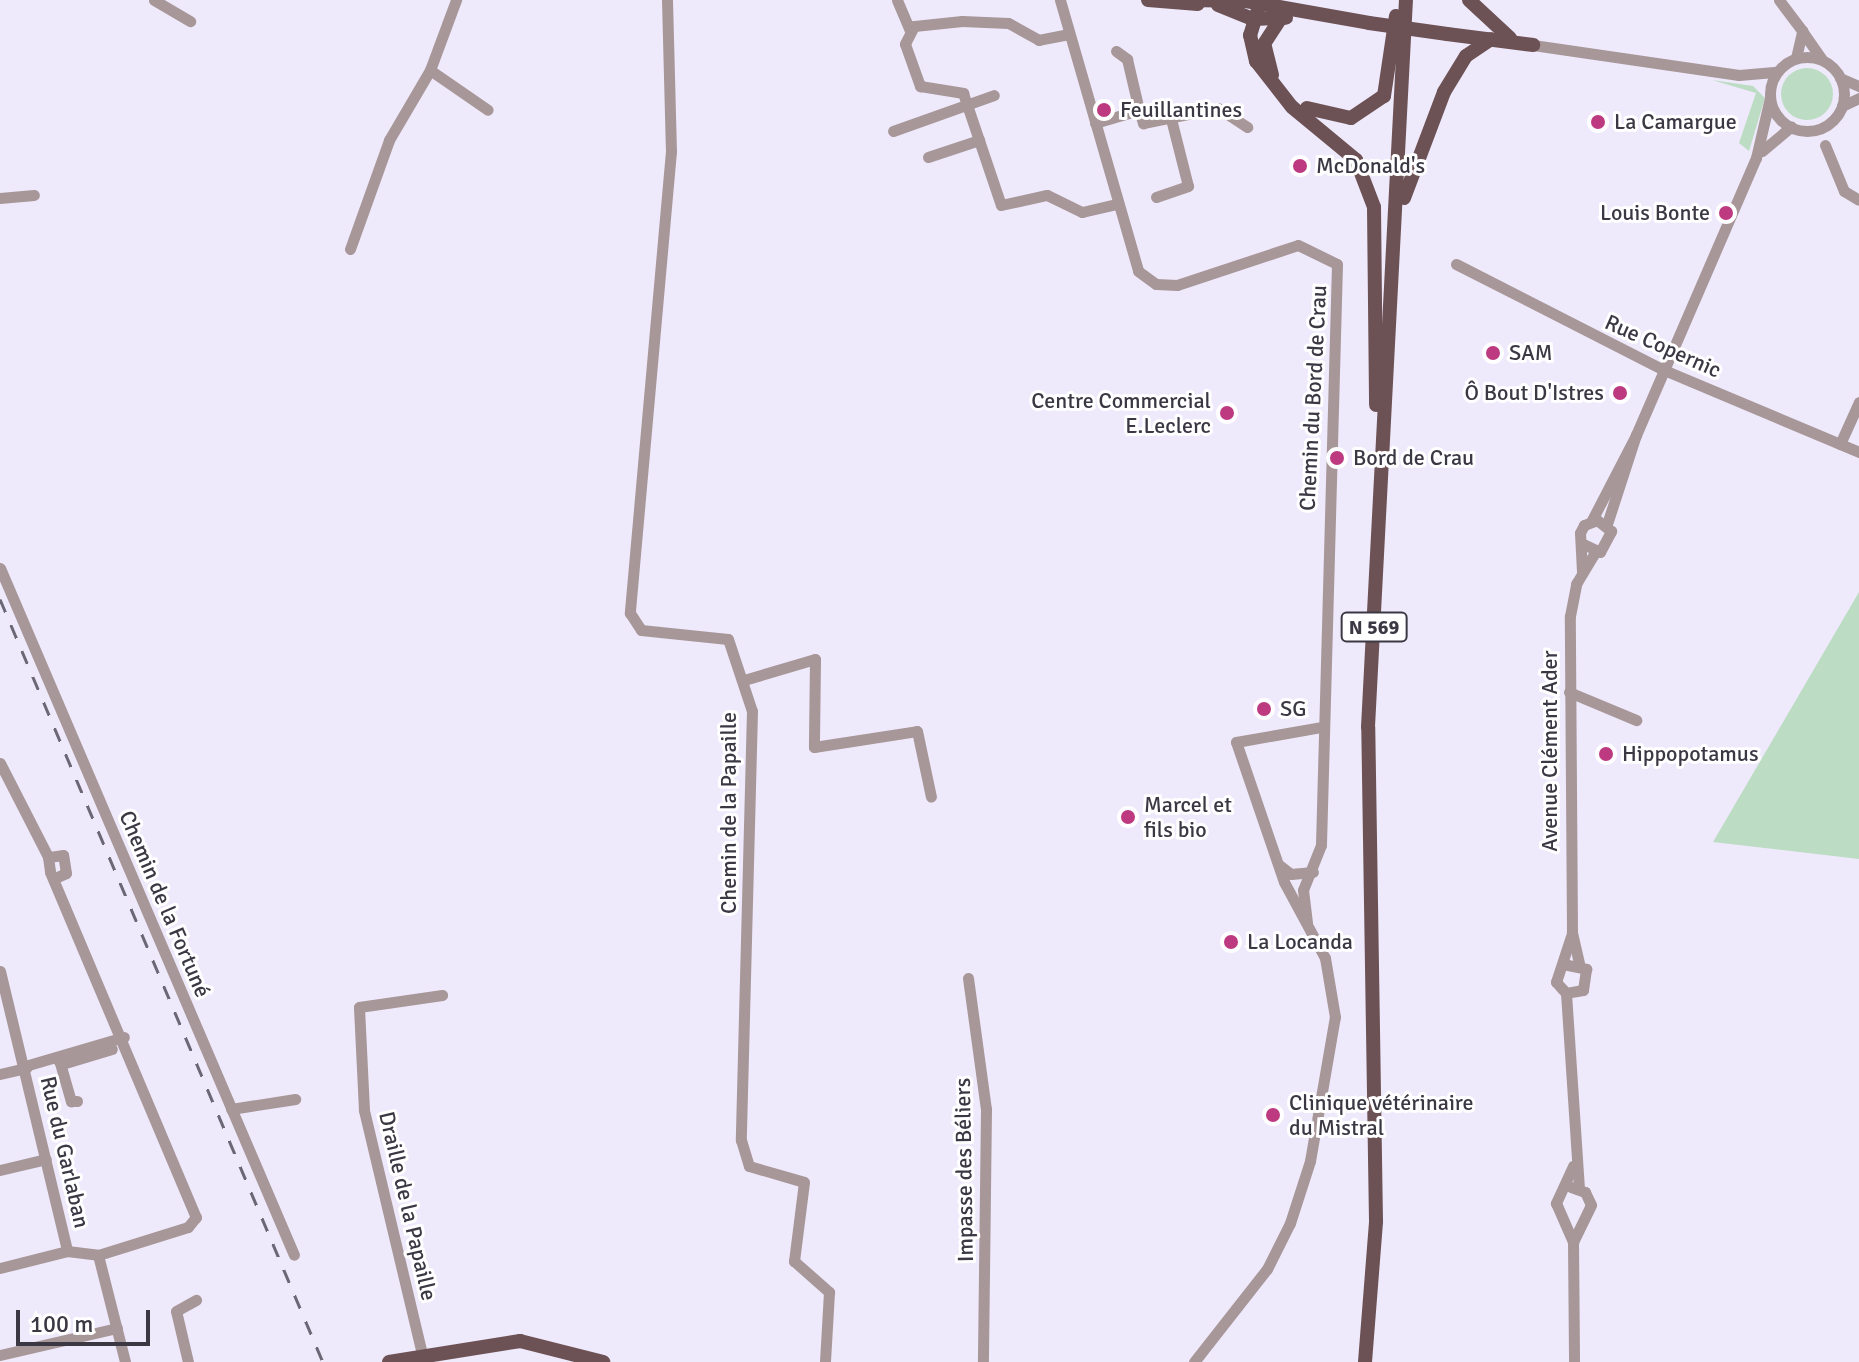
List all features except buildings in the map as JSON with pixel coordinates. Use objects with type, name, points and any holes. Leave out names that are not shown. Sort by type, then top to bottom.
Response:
[{"type":"main road","points":[[1148,0],[1217,4],[1261,25],[1310,13]]},
{"type":"main road","points":[[1190,0],[1260,3],[1369,23],[1533,45]]},
{"type":"main road","points":[[1260,3],[1267,61],[1286,91],[1318,114],[1351,118],[1384,96],[1398,0]]},
{"type":"main road","name":"N 569","points":[[1368,1362],[1376,1221],[1368,727],[1406,0]]},
{"type":"main road","points":[[1468,37],[1470,4]]},
{"type":"main road","points":[[1470,4],[1499,34],[1533,45]]},
{"type":"main road","name":"N 569","points":[[1261,25],[1253,49],[1270,84],[1356,160],[1374,207],[1378,543]]},
{"type":"main road","name":"N 569","points":[[1392,274],[1407,177],[1444,92],[1466,56],[1491,39]]},
{"type":"main road","points":[[389,1362],[422,1354],[520,1341],[603,1362]]},
{"type":"street","points":[[154,0],[190,21]]},
{"type":"street","points":[[350,249],[389,140],[430,70],[456,0]]},
{"type":"street","name":"Chemin de la Papaille","points":[[667,0],[671,151],[630,613],[641,630],[728,639],[744,680],[752,711],[741,1140],[749,1166],[804,1182],[794,1261],[829,1292],[825,1362]]},
{"type":"street","points":[[897,0],[910,31],[905,44],[914,79],[963,93],[1001,205],[1047,195],[1082,212],[1118,204]]},
{"type":"street","name":"Chemin du Bord de Crau","points":[[1066,0],[1065,16],[1069,34],[1138,271],[1156,284],[1188,282],[1298,245],[1322,251],[1337,264],[1321,727],[1321,845],[1313,872],[1303,890],[1307,923]]},
{"type":"street","points":[[1779,0],[1823,60],[1840,78],[1859,86]]},
{"type":"street","points":[[910,31],[962,21],[1008,23],[1039,40],[1069,34]]},
{"type":"street","points":[[1796,58],[1802,31]]},
{"type":"street","points":[[1533,45],[1739,75],[1777,72],[1796,58],[1823,60]]},
{"type":"street","points":[[1116,51],[1127,59],[1143,123],[1218,108],[1247,127]]},
{"type":"street","points":[[430,70],[488,110]]},
{"type":"street","points":[[1636,435],[1607,524],[1610,543],[1595,552],[1581,543],[1581,529],[1592,520],[1636,435],[1756,158],[1777,72]]},
{"type":"street","points":[[1739,75],[1770,94],[1791,127],[1805,130],[1825,145],[1844,191],[1859,200]]},
{"type":"street","points":[[1840,78],[1842,106]]},
{"type":"street","points":[[893,131],[994,95]]},
{"type":"street","points":[[1825,145],[1830,122],[1842,106],[1859,98]]},
{"type":"street","points":[[1095,123],[1139,110]]},
{"type":"street","points":[[1156,197],[1188,186],[1171,119]]},
{"type":"street","points":[[1805,130],[1830,122]]},
{"type":"street","points":[[1756,158],[1791,127]]},
{"type":"street","points":[[928,157],[979,140]]},
{"type":"street","points":[[0,198],[34,195]]},
{"type":"street","name":"Rue Copernic","points":[[1456,264],[1664,370],[1859,452]]},
{"type":"street","points":[[1840,444],[1859,402]]},
{"type":"street","points":[[1592,520],[1607,524]]},
{"type":"street","name":"Avenue Clément Ader","points":[[1581,543],[1582,572]]},
{"type":"street","name":"Avenue Clément Ader","points":[[1572,993],[1588,978],[1579,963],[1572,932],[1571,605],[1582,572],[1595,552]]},
{"type":"street","name":"Chemin de la Fortuné","points":[[0,568],[294,1255]]},
{"type":"street","points":[[744,680],[815,659],[814,747],[917,731],[931,797]]},
{"type":"street","points":[[1569,692],[1636,720]]},
{"type":"street","name":"Chemin du Bord de Crau","points":[[1197,1361],[1267,1269],[1310,1161],[1336,999],[1307,923],[1279,865],[1236,742],[1321,727]]},
{"type":"street","points":[[0,763],[48,857],[81,953],[124,1041],[196,1217],[188,1227],[98,1255]]},
{"type":"street","points":[[48,857],[63,855],[68,864],[55,878]]},
{"type":"street","points":[[1279,865],[1291,874],[1313,872]]},
{"type":"street","name":"Avenue Clément Ader","points":[[1563,964],[1572,932]]},
{"type":"street","points":[[1573,1242],[1590,1200],[1579,1188],[1573,1166],[1572,993],[1556,977],[1563,964],[1579,963]]},
{"type":"street","name":"Rue du Garlaban","points":[[0,971],[26,1067],[67,1251],[98,1255],[125,1362]]},
{"type":"street","name":"Impasse des Béliers","points":[[968,978],[986,1109],[983,1362]]},
{"type":"street","name":"Draille de la Papaille","points":[[422,1354],[364,1110],[359,1007],[442,995]]},
{"type":"street","points":[[0,1074],[59,1061],[124,1041]]},
{"type":"street","points":[[59,1061],[71,1101],[77,1101]]},
{"type":"street","points":[[231,1109],[295,1099]]},
{"type":"street","points":[[0,1170],[46,1159]]},
{"type":"street","points":[[1573,1166],[1556,1203],[1573,1242],[1574,1362]]},
{"type":"street","points":[[1565,1189],[1579,1188]]},
{"type":"street","points":[[1564,1218],[1584,1218]]},
{"type":"street","points":[[0,1268],[67,1251]]},
{"type":"street","points":[[188,1362],[176,1311],[196,1300]]},
{"type":"street","points":[[0,1355],[117,1328]]},
{"type":"green space","points":[[1807,68],[1825,76],[1833,94],[1825,112],[1807,120],[1789,112],[1781,94],[1789,76]]},
{"type":"green space","points":[[1712,80],[1753,86],[1765,98],[1749,151],[1739,143],[1756,93]]},
{"type":"green space","points":[[1859,592],[1859,859],[1713,842]]},
{"type":"railway","points":[[0,599],[323,1362]]},
{"type":"place","name":"Feuillantines","points":[[1104,110]]},
{"type":"place","name":"La Camargue","points":[[1598,122]]},
{"type":"place","name":"McDonald's","points":[[1300,166]]},
{"type":"place","name":"Louis Bonte","points":[[1726,213]]},
{"type":"place","name":"SAM","points":[[1493,353]]},
{"type":"place","name":"Ô Bout D'Istres","points":[[1620,393]]},
{"type":"place","name":"Centre Commercial E.Leclerc","points":[[1227,413]]},
{"type":"place","name":"Bord de Crau","points":[[1337,458]]},
{"type":"place","name":"SG","points":[[1264,709]]},
{"type":"place","name":"Hippopotamus","points":[[1606,754]]},
{"type":"place","name":"Marcel et fils bio","points":[[1128,817]]},
{"type":"place","name":"La Locanda","points":[[1231,942]]},
{"type":"place","name":"Clinique vétérinaire du Mistral","points":[[1273,1115]]}]
